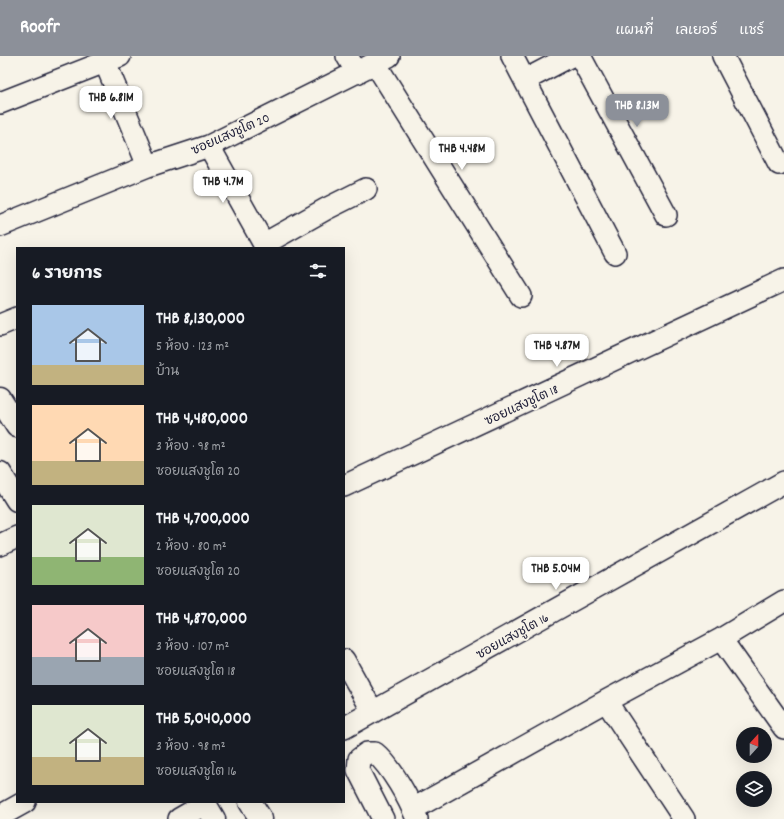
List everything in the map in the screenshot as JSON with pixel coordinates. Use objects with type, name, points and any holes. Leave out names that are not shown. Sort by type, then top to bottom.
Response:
[{"type":"main road","points":[[0,399],[16,424]]},
{"type":"main road","points":[[0,473],[16,498]]},
{"type":"main road","points":[[251,803],[261,819]]},
{"type":"street","points":[[512,56],[615,253]]},
{"type":"street","points":[[525,80],[571,56]]},
{"type":"street","points":[[580,56],[666,215]]},
{"type":"street","points":[[723,56],[778,164]]},
{"type":"street","points":[[0,103],[103,60],[148,166]]},
{"type":"street","points":[[382,60],[521,296]]},
{"type":"street","name":"ซอยแสงชูโต 20","points":[[0,226],[148,166],[209,146],[352,64],[382,60]]},
{"type":"street","points":[[209,146],[265,246],[326,209],[366,189]]},
{"type":"street","name":"ซอยแสงชูโต 18","points":[[345,486],[784,280]]},
{"type":"street","points":[[0,325],[16,318]]},
{"type":"street","name":"ซอยแสงชูโต 16","points":[[345,727],[784,482]]},
{"type":"street","points":[[0,545],[16,537]]},
{"type":"street","points":[[383,819],[358,770],[359,759],[367,753],[375,753],[384,760],[415,814],[606,700],[721,639],[784,601]]},
{"type":"street","points":[[721,639],[784,728]]},
{"type":"street","points":[[345,662],[373,712]]},
{"type":"street","points":[[606,700],[684,819]]},
{"type":"street","points":[[0,816],[23,803]]},
{"type":"street","points":[[179,819],[207,808]]}]
